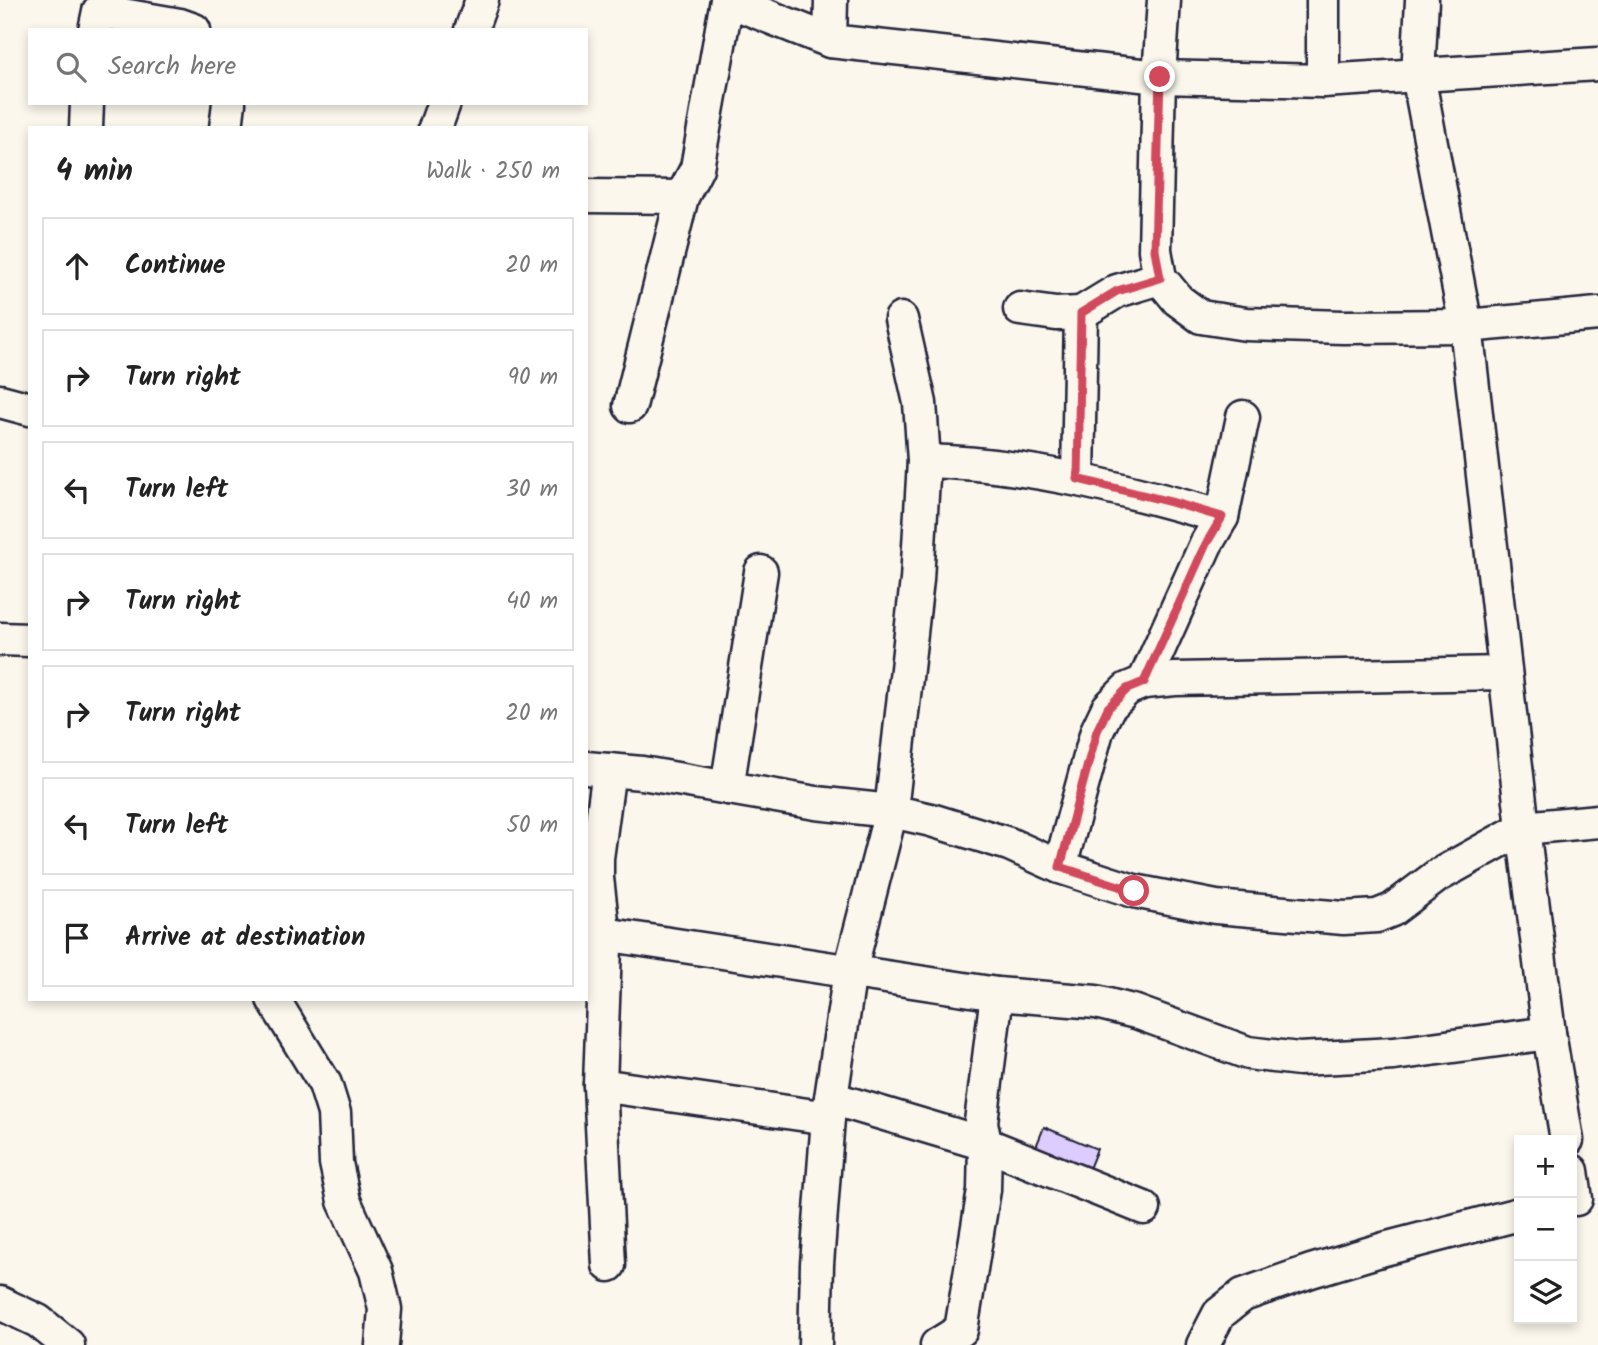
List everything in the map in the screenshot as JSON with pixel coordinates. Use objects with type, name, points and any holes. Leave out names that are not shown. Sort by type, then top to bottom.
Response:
[{"type":"street","points":[[472,28],[482,0]]},
{"type":"street","points":[[630,406],[682,197],[698,168],[727,0],[830,41],[1160,77],[1323,80],[1598,64]]},
{"type":"street","points":[[830,41],[831,0]]},
{"type":"street","points":[[1164,0],[1155,250],[1160,278],[1178,300],[1201,317],[1246,324],[1343,327],[1465,326],[1598,314]]},
{"type":"street","points":[[1323,0],[1323,80]]},
{"type":"street","points":[[1422,0],[1418,75],[1465,326],[1523,828],[1549,1032],[1566,1135]]},
{"type":"street","points":[[99,14],[187,28]]},
{"type":"street","points":[[86,126],[87,105]]},
{"type":"street","points":[[226,126],[229,105]]},
{"type":"street","points":[[436,126],[443,105]]},
{"type":"street","points":[[588,196],[682,197]]},
{"type":"street","points":[[1020,309],[1056,314],[1081,313],[1117,291],[1160,278]]},
{"type":"street","points":[[1078,479],[1081,313]]},
{"type":"street","points":[[815,1345],[817,1264],[830,1108],[850,971],[891,811],[917,580],[924,461],[920,403],[901,319]]},
{"type":"street","points":[[0,401],[28,409]]},
{"type":"street","points":[[1144,682],[1206,544],[1222,517],[1243,417]]},
{"type":"street","points":[[924,461],[1008,467],[1078,479],[1222,517]]},
{"type":"street","points":[[727,788],[761,572]]},
{"type":"street","points":[[0,639],[28,640]]},
{"type":"street","points":[[1060,867],[1097,731],[1108,708],[1127,689],[1144,682],[1175,679],[1505,673]]},
{"type":"street","points":[[609,1265],[600,1085],[605,947],[597,878],[592,768],[642,773],[816,803],[891,811],[931,820],[1009,844],[1060,867],[1134,891],[1216,907],[1344,918],[1377,916],[1392,910],[1437,876],[1523,828],[1598,821]]},
{"type":"street","points":[[604,934],[997,994],[1096,1002],[1136,1012],[1248,1053],[1299,1059],[1394,1054],[1549,1032]]},
{"type":"street","points":[[937,1345],[961,1330],[984,1190],[985,1144],[981,1122],[997,994]]},
{"type":"street","points":[[274,1001],[325,1084],[334,1113],[336,1163],[344,1201],[376,1271],[385,1309],[382,1345]]},
{"type":"street","points":[[600,1085],[830,1108],[985,1144],[1144,1208]]},
{"type":"street","points":[[1203,1345],[1219,1314],[1243,1295],[1384,1249],[1514,1215]]},
{"type":"street","points":[[0,1303],[38,1321],[68,1345]]},
{"type":"building","points":[[1044,1127],[1097,1149],[1086,1176],[1033,1154]]},
{"type":"route","points":[[1134,891],[1060,867],[1097,731],[1108,708],[1127,689],[1144,682],[1206,544],[1222,517],[1078,479],[1081,313],[1117,291],[1160,278],[1155,250],[1160,77]]}]
